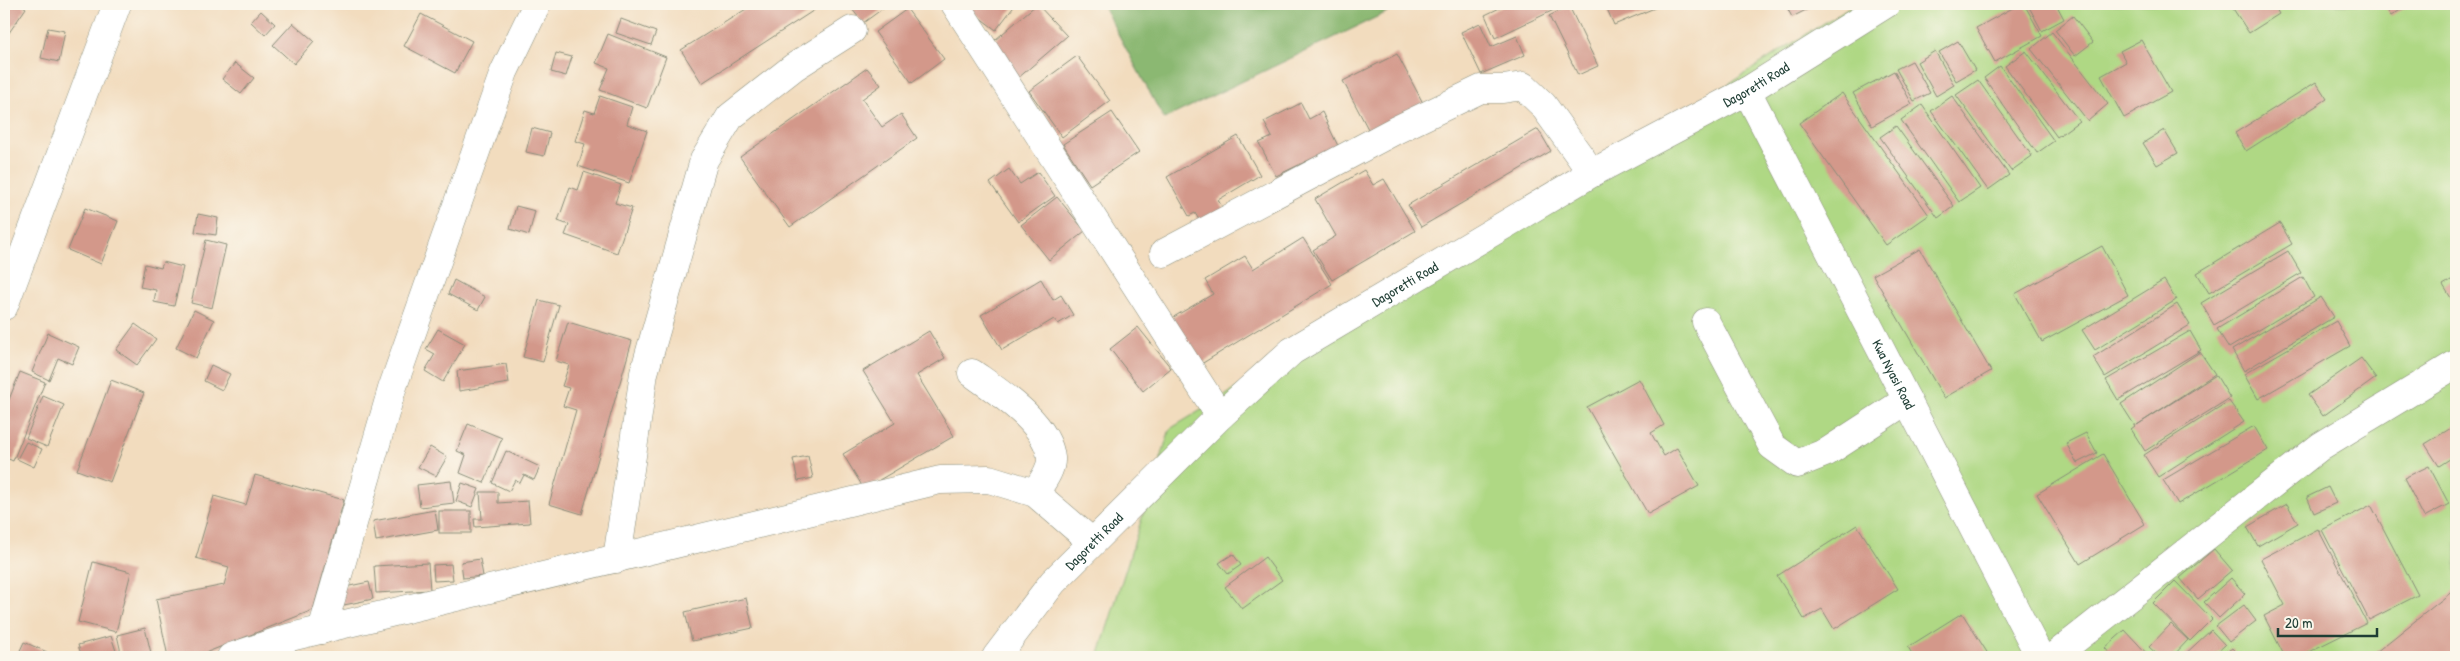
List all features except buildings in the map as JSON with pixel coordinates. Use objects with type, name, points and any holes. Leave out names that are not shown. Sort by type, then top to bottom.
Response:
[{"type":"street","points":[[4,306],[117,4]]},
{"type":"street","points":[[322,630],[392,389],[504,72],[537,4]]},
{"type":"street","points":[[955,4],[1220,416]]},
{"type":"street","name":"Dagoretti Road","points":[[996,657],[1053,582],[1220,416],[1292,351],[1592,173],[1747,91],[1886,4]]},
{"type":"street","points":[[617,559],[644,373],[704,160],[730,117],[794,66],[852,30]]},
{"type":"street","points":[[1164,253],[1396,130],[1481,89],[1503,89],[1523,86],[1543,105],[1592,173]]},
{"type":"street","name":"Kwa Nyasi Road","points":[[1747,91],[2040,657]]},
{"type":"street","points":[[1706,322],[1772,446],[1797,464],[1827,452],[1907,400]]},
{"type":"street","points":[[2053,657],[2321,446],[2456,364]]},
{"type":"street","points":[[972,373],[1011,401],[1033,422],[1047,445],[1052,459],[1035,493]]},
{"type":"street","points":[[231,657],[292,637],[940,480],[989,479],[1035,493],[1092,542]]},
{"type":"green space","points":[[1102,4],[1404,4],[1164,119]]},
{"type":"green space","points":[[1854,4],[2456,4],[2456,657],[1098,657],[1170,429],[1556,194]]}]
